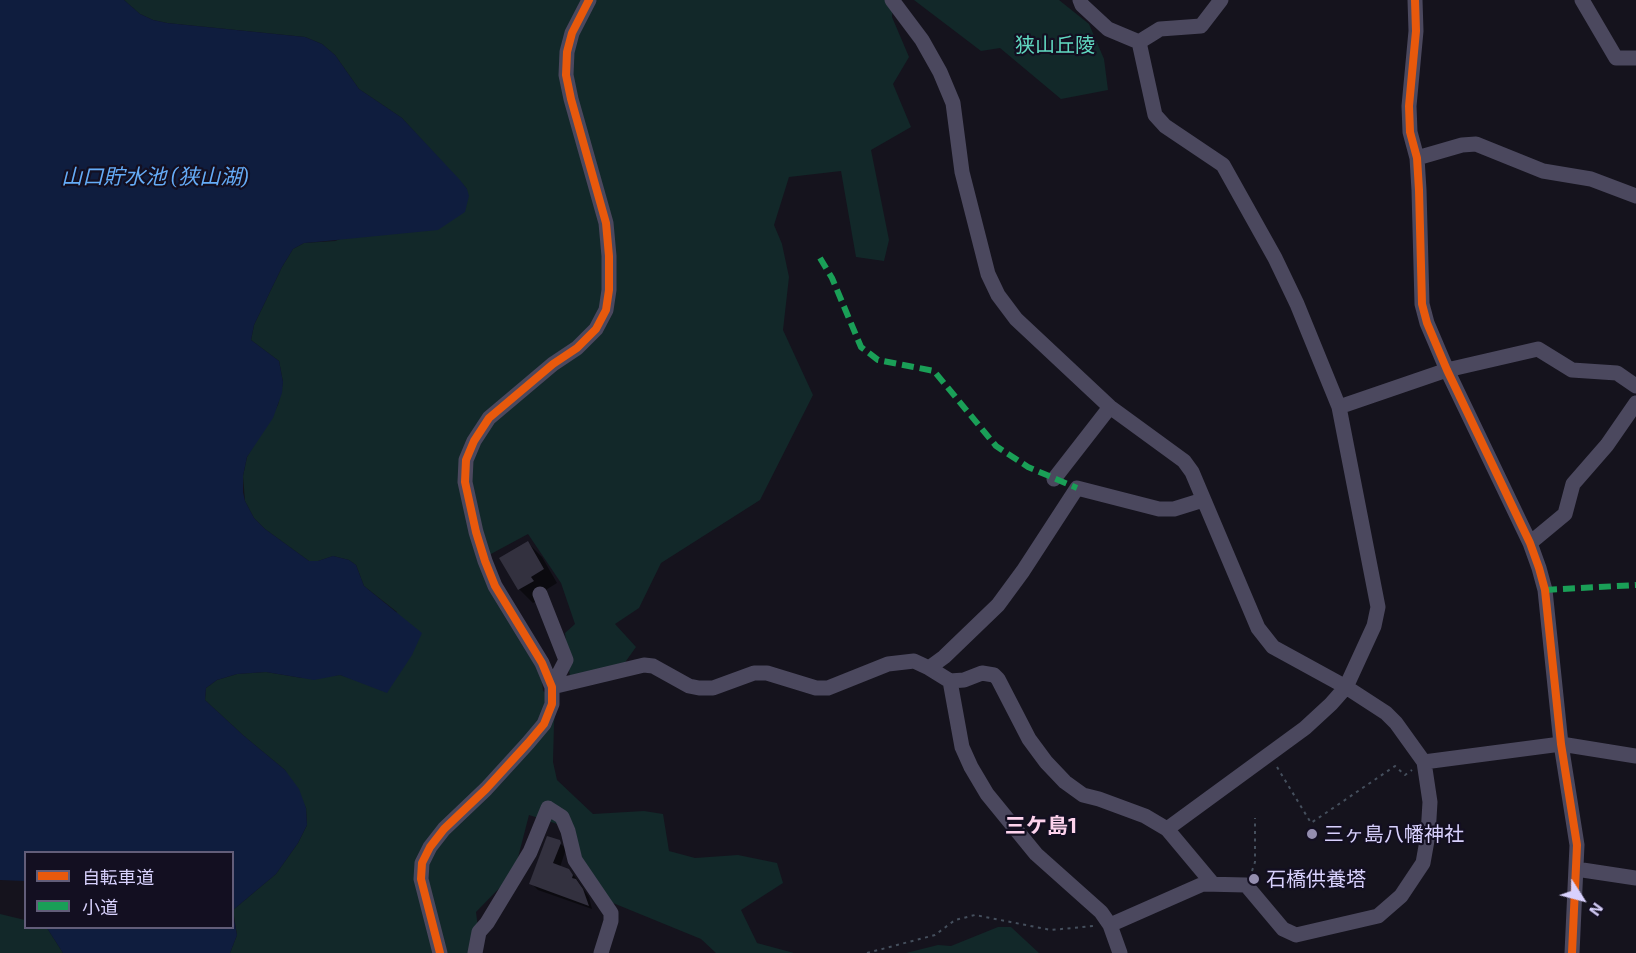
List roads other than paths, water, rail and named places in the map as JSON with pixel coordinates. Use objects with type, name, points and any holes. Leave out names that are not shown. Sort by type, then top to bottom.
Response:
[{"type":"street","points":[[440,953],[421,879],[422,863],[430,847],[444,829],[486,789],[544,724],[552,704],[552,687],[542,663],[495,586],[488,569],[476,532],[465,482],[466,460],[474,441],[489,418],[553,364],[577,348],[596,329],[606,310],[609,290],[606,223],[566,75],[567,52],[572,33],[589,0]]},
{"type":"street","points":[[892,0],[922,40],[940,72],[953,103],[962,172],[988,274],[998,295],[1016,319],[1110,407],[1184,461],[1192,472],[1258,628],[1273,647],[1346,687],[1386,713],[1424,762],[1430,802],[1428,835],[1423,862],[1401,896],[1378,916],[1296,935],[1283,929],[1246,885],[1203,884],[1110,925]]},
{"type":"street","points":[[1080,0],[1082,5],[1108,29],[1139,42]]},
{"type":"street","points":[[1139,42],[1160,29],[1201,26],[1221,0]]},
{"type":"street","points":[[1415,0],[1416,31],[1409,106],[1410,132],[1417,158],[1422,304],[1427,323],[1447,370],[1530,543],[1545,590],[1561,744],[1577,845],[1572,953]]},
{"type":"street","points":[[1582,0],[1616,58],[1636,58]]},
{"type":"street","points":[[1139,42],[1155,115],[1165,126],[1223,165],[1275,258],[1297,304],[1339,407],[1378,607],[1374,626],[1346,687],[1331,704],[1305,728],[1167,829]]},
{"type":"street","points":[[1417,158],[1462,145],[1476,144],[1543,171],[1591,178],[1636,196]]},
{"type":"street","points":[[1339,407],[1447,370],[1538,349],[1572,370],[1617,373],[1636,386]]},
{"type":"street","points":[[1530,543],[1564,514],[1573,484],[1607,445],[1636,403]]},
{"type":"street","points":[[1054,479],[1110,407]]},
{"type":"street","points":[[929,668],[944,657],[998,605],[1077,488],[1159,509],[1174,509],[1203,500]]},
{"type":"street","points":[[540,594],[566,660],[552,687]]},
{"type":"street","points":[[552,687],[644,665],[653,666],[689,686],[699,688],[713,688],[754,673],[767,672],[816,688],[828,688],[888,664],[914,661],[950,681],[964,680],[982,673],[994,675],[1029,739],[1065,782],[1083,795],[1145,816],[1167,829],[1213,884]]},
{"type":"street","points":[[950,681],[962,747],[987,794],[1036,854],[1101,912],[1110,925],[1120,953]]},
{"type":"street","points":[[1424,762],[1561,744],[1636,756]]},
{"type":"street","points":[[475,953],[479,932],[487,923],[530,852],[548,808],[562,817],[568,831],[574,860],[611,914],[601,953]]},
{"type":"street","points":[[1576,869],[1636,878]]},
{"type":"water","name":"山口貯水池 (狭山湖)","points":[[0,0],[124,0],[140,14],[167,23],[305,37],[322,44],[335,55],[359,89],[402,118],[460,180],[469,196],[465,212],[438,230],[304,243],[293,249],[254,325],[251,340],[279,361],[283,382],[282,393],[273,418],[247,457],[243,476],[243,492],[254,518],[265,529],[309,561],[318,561],[333,556],[349,560],[356,565],[364,586],[422,633],[412,655],[387,693],[340,675],[314,680],[266,672],[237,674],[217,680],[206,688],[205,700],[285,770],[299,789],[306,808],[307,825],[298,843],[276,874],[234,909],[234,851],[24,851],[24,881],[0,880]]},
{"type":"water","points":[[234,920],[237,935],[230,953],[63,953],[48,929],[234,929]]},
{"type":"place","name":"三ヶ島八幡神社","points":[[1312,834]]},
{"type":"place","name":"石橋供養塔","points":[[1254,879]]},
{"type":"district","name":"三ケ島1","points":[[1041,826]]},
{"type":"park label","name":"狭山丘陵","points":[[1055,45]]}]
